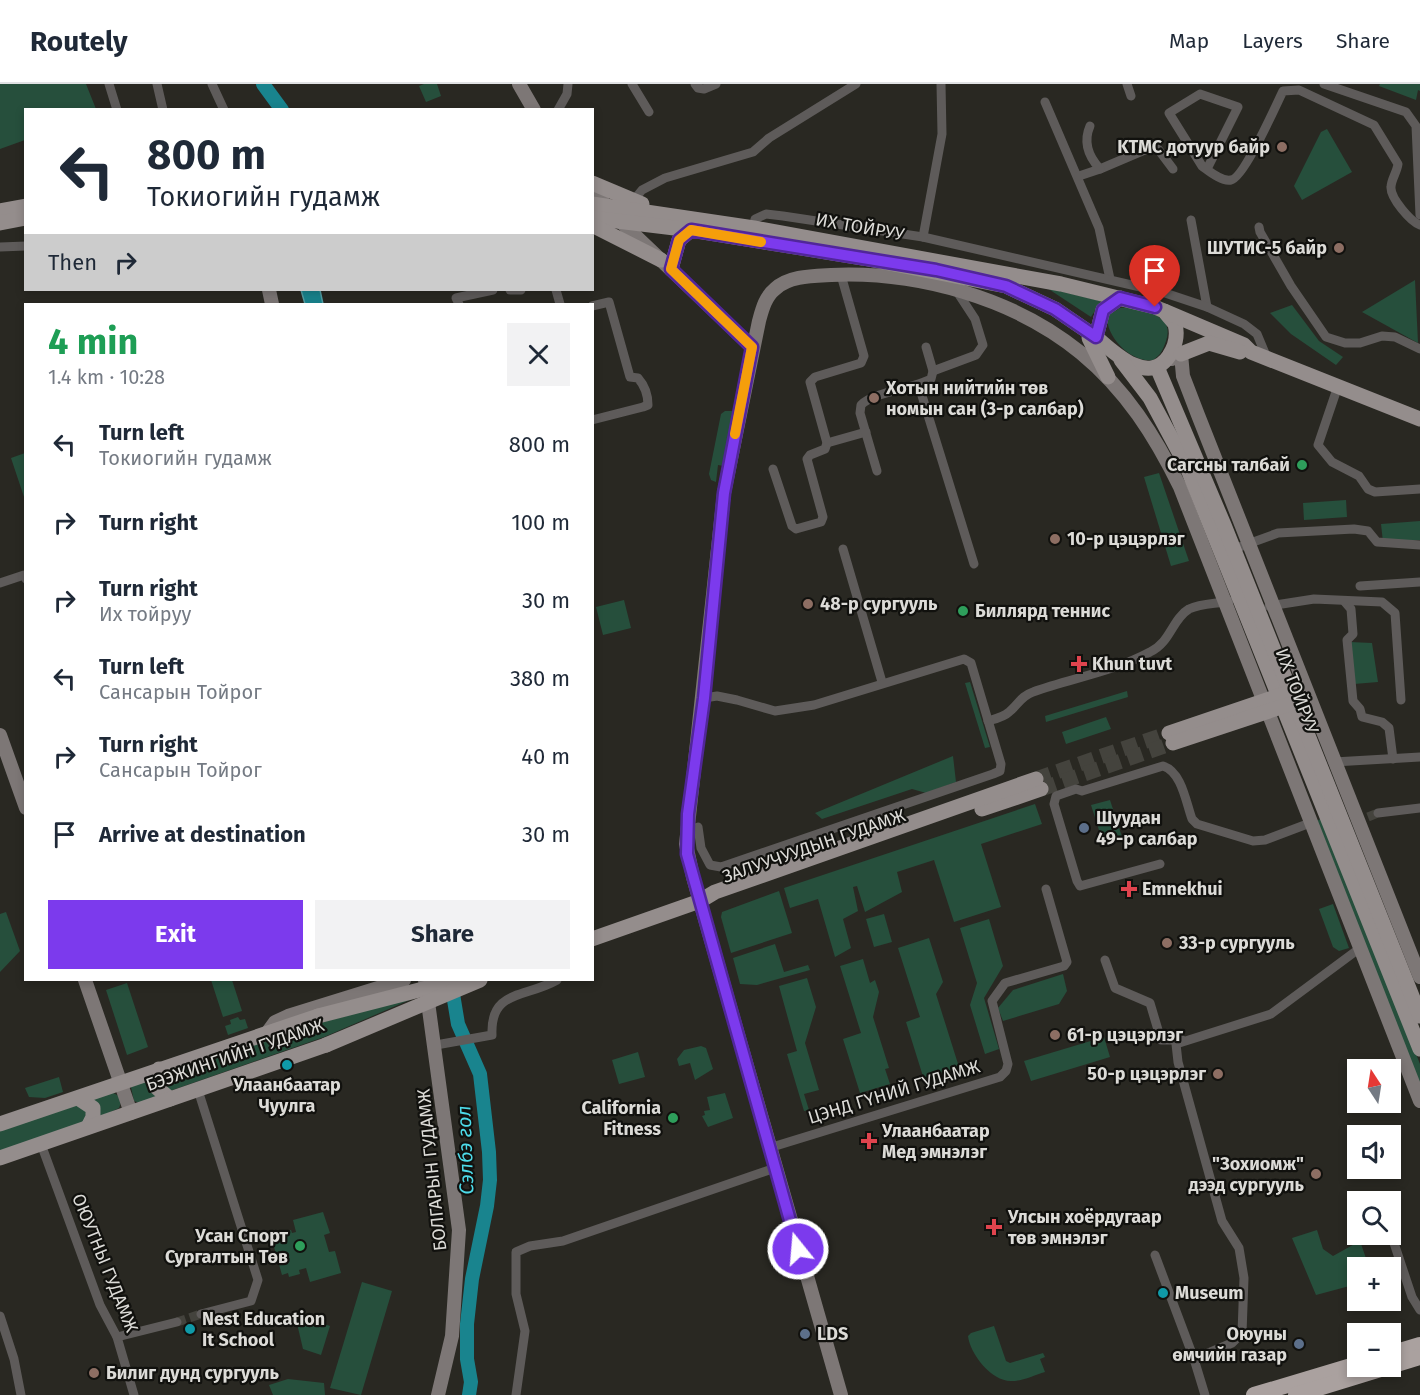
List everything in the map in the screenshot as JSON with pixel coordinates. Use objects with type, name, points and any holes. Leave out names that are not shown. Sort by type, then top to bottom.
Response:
[{"type":"highway","points":[[1401,1351],[1420,1345]]},
{"type":"highway","points":[[1401,1363],[1420,1357]]},
{"type":"highway","points":[[1254,1395],[1347,1367]]},
{"type":"highway","points":[[1296,1395],[1354,1377]]},
{"type":"main road","points":[[594,184],[686,224],[666,265],[594,226]]},
{"type":"main road","name":"ИХ ТОЙРУУ","points":[[600,205],[686,224],[936,270],[1006,286],[1041,301],[1096,337]]},
{"type":"main road","points":[[0,211],[24,206]]},
{"type":"main road","points":[[0,223],[24,218]]},
{"type":"main road","name":"ИХ ТОЙРУУ","points":[[594,218],[621,222],[754,228],[1034,279],[1120,298]]},
{"type":"main road","points":[[1164,310],[1176,329],[1174,348],[1160,365],[1140,367],[1120,358],[1096,337],[1103,310],[1120,298],[1164,310],[1204,326],[1244,345],[1251,352]]},
{"type":"main road","points":[[1083,327],[1099,354],[1108,377]]},
{"type":"main road","points":[[1181,354],[1209,344],[1241,352],[1251,352],[1420,419]]},
{"type":"main road","name":"ИХ ТОЙРУУ","points":[[1120,358],[1150,398],[1188,467],[1233,601],[1286,700],[1420,1016]]},
{"type":"main road","name":"ИХ ТОЙРУУ","points":[[1160,365],[1234,549],[1266,608],[1286,700],[1420,1049]]},
{"type":"main road","points":[[1171,738],[1286,700]]},
{"type":"main road","name":"ЗАЛУУЧУУДЫН ГУДАМЖ","points":[[700,901],[715,892],[1038,784]]},
{"type":"main road","points":[[594,938],[700,901]]},
{"type":"main road","name":"БЭЭЖИНГИЙН ГУДАМЖ","points":[[0,1124],[267,1032],[318,1016],[454,981]]},
{"type":"main road","name":"БЭЭЖИНГИЙН ГУДАМЖ","points":[[0,1158],[326,1045],[478,981]]},
{"type":"main road","points":[[159,1069],[156,1086],[170,1099]]},
{"type":"main road","points":[[78,1098],[93,1108],[93,1117],[88,1127]]},
{"type":"street","points":[[109,84],[116,108]]},
{"type":"street","points":[[157,84],[163,108]]},
{"type":"street","points":[[212,84],[223,108]]},
{"type":"street","points":[[519,84],[533,108]]},
{"type":"street","points":[[559,108],[570,87],[568,84]]},
{"type":"street","points":[[632,84],[649,112]]},
{"type":"street","points":[[695,84],[698,88],[704,89],[716,84]]},
{"type":"street","points":[[633,201],[642,190],[665,178],[753,152],[769,138],[856,84]]},
{"type":"street","points":[[923,237],[942,135],[941,84]]},
{"type":"street","points":[[1126,84],[1131,96]]},
{"type":"street","points":[[1324,84],[1406,112],[1413,118],[1416,126],[1420,215]]},
{"type":"street","points":[[1207,170],[1238,107],[1200,94],[1169,113],[1202,166],[1207,170],[1223,179],[1236,178],[1283,91],[1299,90],[1374,125],[1398,164],[1390,186],[1392,193],[1412,222],[1420,225]]},
{"type":"street","points":[[1045,102],[1099,228],[1110,279]]},
{"type":"street","points":[[1090,126],[1085,137],[1091,160],[1100,169]]},
{"type":"street","points":[[1078,176],[1147,149],[1158,149],[1173,169]]},
{"type":"street","points":[[600,205],[621,222],[752,347]]},
{"type":"street","points":[[754,228],[755,219],[766,214],[923,237],[1110,279],[1208,307],[1244,324],[1257,334],[1267,358]]},
{"type":"street","points":[[1191,220],[1208,307]]},
{"type":"street","points":[[1259,227],[1291,286],[1326,337],[1345,344],[1360,344],[1373,338],[1395,337],[1420,349]]},
{"type":"street","points":[[0,247],[24,246]]},
{"type":"street","points":[[1034,279],[1036,262]]},
{"type":"street","points":[[773,469],[792,526],[796,529],[821,522],[823,517],[807,459],[810,454],[825,448],[827,443],[810,382],[814,377],[861,363],[864,356],[841,275]]},
{"type":"street","points":[[841,1395],[687,854],[687,832],[704,698],[724,493],[752,347],[765,303],[775,289],[797,278],[841,275],[870,276],[956,290],[1012,310],[1043,327],[1080,352],[1108,377],[1150,430],[1163,453],[1233,601],[1264,707],[1420,1101]]},
{"type":"street","points":[[933,370],[976,355],[983,345],[975,319],[956,290]]},
{"type":"street","points":[[458,303],[456,298],[488,291]]},
{"type":"street","points":[[594,306],[609,302],[630,377],[638,378],[644,385],[648,405],[594,419]]},
{"type":"street","points":[[877,471],[860,409],[866,400],[919,386],[931,379],[933,370],[926,347]]},
{"type":"street","points":[[1160,365],[1181,354],[1184,376],[1249,543],[1266,608],[1334,762],[1363,820],[1420,977]]},
{"type":"street","points":[[919,386],[974,564]]},
{"type":"street","points":[[1338,386],[1318,445],[1332,462],[1359,476],[1368,489],[1375,492],[1420,489]]},
{"type":"street","points":[[827,443],[866,432]]},
{"type":"street","points":[[1234,549],[1278,533],[1354,529],[1368,531],[1377,542],[1420,545]]},
{"type":"street","points":[[843,549],[882,682]]},
{"type":"street","points":[[0,583],[24,575]]},
{"type":"street","points":[[1360,586],[1420,582]]},
{"type":"street","points":[[1266,608],[1314,599],[1382,602],[1395,613],[1401,700]]},
{"type":"street","points":[[988,721],[1009,713],[1022,698],[1031,693],[1131,662],[1153,651],[1169,638],[1179,617],[1189,610],[1203,604],[1233,601]]},
{"type":"street","points":[[1345,602],[1351,609],[1353,634],[1347,640],[1353,701],[1360,709],[1362,717],[1382,722],[1389,728],[1393,759]]},
{"type":"street","points":[[687,832],[698,827],[701,848],[710,865],[721,867],[993,774],[1000,771],[1001,764],[972,666],[967,660],[961,659],[882,682],[814,705],[775,711],[717,696],[704,698]]},
{"type":"street","points":[[0,735],[24,802]]},
{"type":"street","points":[[1334,762],[1420,757]]},
{"type":"street","points":[[1160,864],[1080,886],[1054,804],[1056,796],[1163,766],[1170,768],[1179,781],[1192,819],[1197,824],[1254,841],[1265,840],[1310,823]]},
{"type":"street","points":[[1378,813],[1420,808]]},
{"type":"street","name":"ЦЭНД ГҮНИЙ ГУДАМЖ","points":[[769,1148],[1000,1077],[1006,1071],[1008,1064],[992,1000],[1005,983],[1064,966],[1067,962],[1046,889]]},
{"type":"street","points":[[1105,960],[1115,988],[1150,1003],[1161,1040],[1182,1040],[1271,1014],[1360,948]]},
{"type":"street","points":[[85,981],[131,1113]]},
{"type":"street","points":[[267,1032],[275,1022],[288,1016],[401,981]]},
{"type":"street","name":"БОЛГАРЫН ГУДАМЖ","points":[[425,981],[431,1012],[441,1044],[458,1213],[459,1247],[452,1336],[438,1395]]},
{"type":"street","points":[[441,1044],[492,1035],[493,1016],[499,1004],[554,981]]},
{"type":"street","points":[[1182,1040],[1176,1044],[1178,1062],[1222,1221],[1239,1248],[1244,1278],[1242,1333],[1233,1343],[1194,1359]]},
{"type":"street","points":[[198,1090],[258,1280],[251,1301],[201,1314]]},
{"type":"street","name":"ОЮУТНЫ ГУДАМЖ","points":[[41,1144],[100,1305],[117,1337],[134,1395]]},
{"type":"street","points":[[516,1395],[525,1331],[516,1294],[516,1252],[530,1246],[563,1241],[775,1168]]},
{"type":"street","points":[[1395,1245],[1412,1297],[1420,1310]]},
{"type":"street","points":[[1155,1255],[1206,1395]]},
{"type":"street","points":[[0,1316],[14,1359],[21,1395]]},
{"type":"street","points":[[117,1337],[177,1322]]},
{"type":"green space","points":[[0,84],[86,84],[96,108],[24,108],[24,140],[0,149]]},
{"type":"green space","points":[[437,84],[441,96],[426,102],[419,86]]},
{"type":"green space","points":[[1380,84],[1420,84],[1420,91],[1418,90],[1416,100],[1379,86]]},
{"type":"green space","points":[[1327,129],[1352,172],[1302,200],[1294,186],[1321,132]]},
{"type":"green space","points":[[1415,280],[1418,343],[1362,312]]},
{"type":"green space","points":[[1047,288],[1101,301],[1091,317]]},
{"type":"green space","points":[[1292,305],[1319,341],[1343,357],[1336,365],[1291,334],[1270,313]]},
{"type":"green space","points":[[1130,307],[1158,316],[1167,326],[1168,333],[1164,347],[1153,360],[1145,360],[1129,353],[1115,340],[1111,332],[1107,316],[1120,308]]},
{"type":"green space","points":[[725,411],[733,411],[724,466],[718,465],[716,482],[711,480],[709,474],[721,414]]},
{"type":"green space","points":[[24,454],[24,497],[11,458]]},
{"type":"green space","points":[[1159,473],[1189,561],[1171,566],[1144,477]]},
{"type":"green space","points":[[1346,500],[1347,517],[1304,520],[1303,503]]},
{"type":"green space","points":[[1420,521],[1420,540],[1383,542],[1381,524]]},
{"type":"green space","points":[[624,600],[631,628],[603,635],[596,607]]},
{"type":"green space","points":[[1350,642],[1372,643],[1378,682],[1354,684]]},
{"type":"green space","points":[[970,682],[990,747],[985,748],[965,683]]},
{"type":"green space","points":[[1127,691],[1128,697],[1046,722],[1045,716]]},
{"type":"green space","points":[[1106,717],[1111,729],[1066,744],[1062,732]]},
{"type":"green space","points":[[953,756],[956,782],[926,793],[912,789],[822,819],[815,813]]},
{"type":"green space","points":[[1110,800],[1123,840],[1104,846],[1091,805]]},
{"type":"green space","points":[[1035,804],[1042,824],[981,844],[1001,907],[954,922],[934,860],[897,872],[902,892],[865,912],[857,886],[853,887],[858,911],[843,919],[851,948],[835,957],[818,899],[790,908],[784,888]]},
{"type":"green space","points":[[1322,818],[1420,1064],[1420,1086],[1315,822]]},
{"type":"green space","points":[[779,891],[792,933],[731,953],[721,917],[722,912]]},
{"type":"green space","points":[[1333,904],[1349,948],[1339,951],[1333,947],[1319,909]]},
{"type":"green space","points":[[6,912],[20,951],[0,972],[0,914]]},
{"type":"green space","points":[[884,914],[892,942],[874,947],[866,919]]},
{"type":"green space","points":[[989,919],[1003,966],[984,998],[999,1049],[985,1054],[970,1005],[977,983],[960,928]]},
{"type":"green space","points":[[929,938],[943,982],[936,994],[959,1067],[940,1073],[942,1081],[926,1086],[906,1022],[920,1017],[898,948]]},
{"type":"green space","points":[[775,944],[784,972],[808,965],[810,970],[757,985],[740,984],[733,958]]},
{"type":"green space","points":[[863,959],[870,983],[875,980],[879,992],[873,1017],[889,1068],[885,1069],[890,1084],[860,1093],[843,1039],[861,1033],[840,966]]},
{"type":"green space","points":[[1063,974],[1067,991],[1059,1004],[1003,1021],[998,1008],[1013,990]]},
{"type":"green space","points":[[807,978],[816,1007],[805,1043],[819,1090],[804,1094],[809,1110],[804,1111],[787,1054],[797,1051],[779,986]]},
{"type":"green space","points":[[211,981],[232,981],[242,1011],[223,1017]]},
{"type":"green space","points":[[127,983],[148,1047],[127,1055],[106,990]]},
{"type":"green space","points":[[414,998],[324,1037],[164,1093],[161,1076],[289,1031]]},
{"type":"green space","points":[[238,1017],[240,1020],[245,1019],[248,1028],[228,1035],[225,1026],[231,1024],[230,1020]]},
{"type":"green space","points":[[1104,1037],[1110,1057],[1031,1081],[1024,1061]]},
{"type":"green space","points":[[701,1046],[706,1048],[713,1069],[695,1080],[690,1063],[679,1066],[677,1059],[684,1050]]},
{"type":"green space","points":[[638,1052],[645,1077],[619,1084],[612,1060]]},
{"type":"green space","points":[[59,1077],[63,1092],[45,1098],[29,1097],[25,1088]]},
{"type":"green space","points":[[154,1077],[161,1096],[140,1103],[134,1101],[131,1087]]},
{"type":"green space","points":[[113,1093],[120,1099],[119,1108],[96,1119],[89,1099]]},
{"type":"green space","points":[[725,1093],[733,1118],[708,1127],[702,1116],[705,1115],[704,1111],[710,1110],[707,1097]]},
{"type":"green space","points":[[84,1102],[88,1121],[0,1152],[0,1130]]},
{"type":"green space","name":"Усан Спорт Сургалтын Төв","points":[[323,1212],[330,1233],[324,1235],[329,1252],[335,1251],[341,1273],[310,1282],[306,1268],[299,1270],[300,1274],[289,1277],[288,1273],[282,1275],[272,1240],[277,1238],[276,1235],[291,1230],[292,1233],[296,1232],[293,1220]]},
{"type":"green space","points":[[1317,1230],[1323,1249],[1333,1256],[1353,1245],[1361,1245],[1366,1257],[1347,1257],[1347,1287],[1316,1295],[1292,1238]]},
{"type":"green space","points":[[362,1282],[392,1291],[361,1395],[330,1388]]},
{"type":"green space","points":[[295,1315],[330,1326],[321,1355],[303,1349]]},
{"type":"green space","points":[[994,1326],[1006,1361],[1010,1363],[1043,1353],[1045,1357],[1040,1359],[1045,1372],[1012,1381],[997,1377],[983,1366],[973,1351],[968,1336]]},
{"type":"green space","points":[[288,1379],[324,1383],[325,1395],[273,1395],[269,1385]]},
{"type":"water","points":[[301,291],[320,291],[323,303],[305,303]]},
{"type":"waterway","name":"Сэлбэ гол","points":[[263,84],[281,108]]},
{"type":"waterway","name":"Сэлбэ гол","points":[[451,982],[458,1024],[480,1074],[489,1152],[490,1180],[487,1206],[472,1279],[467,1324],[467,1359],[471,1382],[469,1395]]},
{"type":"tunnel","points":[[1036,779],[1169,733]]},
{"type":"tunnel","points":[[1041,789],[1173,743]]},
{"type":"tunnel","points":[[1368,817],[1378,813]]},
{"type":"tunnel","points":[[177,1322],[201,1314]]},
{"type":"slow traffic","points":[[735,434],[752,347],[671,269],[679,240],[691,230],[761,242]]},
{"type":"place","name":"KTMC дотуур байр","points":[[1282,147]]},
{"type":"place","name":"ШУТИС-5 байр","points":[[1339,248]]},
{"type":"place","name":"Хотын нийтийн төв номын сан (3-р салбар)","points":[[874,398]]},
{"type":"place","name":"Сагсны талбай","points":[[1302,465]]},
{"type":"place","name":"10-р цэцэрлэг","points":[[1055,539]]},
{"type":"place","name":"48-р сургууль","points":[[808,604]]},
{"type":"place","name":"Биллярд теннис","points":[[963,611]]},
{"type":"place","name":"Khun tuvt","points":[[1079,664]]},
{"type":"place","name":"Шуудан 49-р салбар","points":[[1084,828]]},
{"type":"place","name":"Emnekhui","points":[[1129,889]]},
{"type":"place","name":"33-р сургууль","points":[[1167,943]]},
{"type":"place","name":"61-р цэцэрлэг","points":[[1055,1035]]},
{"type":"place","name":"Улаанбаатар Чуулга","points":[[287,1065]]},
{"type":"place","name":"50-р цэцэрлэг","points":[[1218,1074]]},
{"type":"place","name":"California Fitness","points":[[673,1118]]},
{"type":"place","name":"Улаанбаатар Мед эмнэлэг","points":[[869,1141]]},
{"type":"place","name":"\"Зохиомж\" дээд сургууль","points":[[1316,1174]]},
{"type":"place","name":"Улсын хоёрдугаар төв эмнэлэг","points":[[994,1227]]},
{"type":"place","name":"Усан Спорт Сургалтын Төв","points":[[300,1246]]},
{"type":"place","name":"Museum","points":[[1163,1293]]},
{"type":"place","name":"Nest Education It School","points":[[190,1329]]},
{"type":"place","name":"LDS","points":[[805,1334]]},
{"type":"place","name":"Оюуны өмчийн газар","points":[[1299,1344]]},
{"type":"place","name":"Билиг дунд сургууль","points":[[94,1373]]},
{"type":"route","points":[[798,1249],[687,854],[688,814],[704,698],[724,493],[752,347],[671,269],[679,240],[691,230],[936,270],[1006,286],[1041,301],[1096,337],[1103,310],[1112,302],[1120,298],[1155,307]]}]
